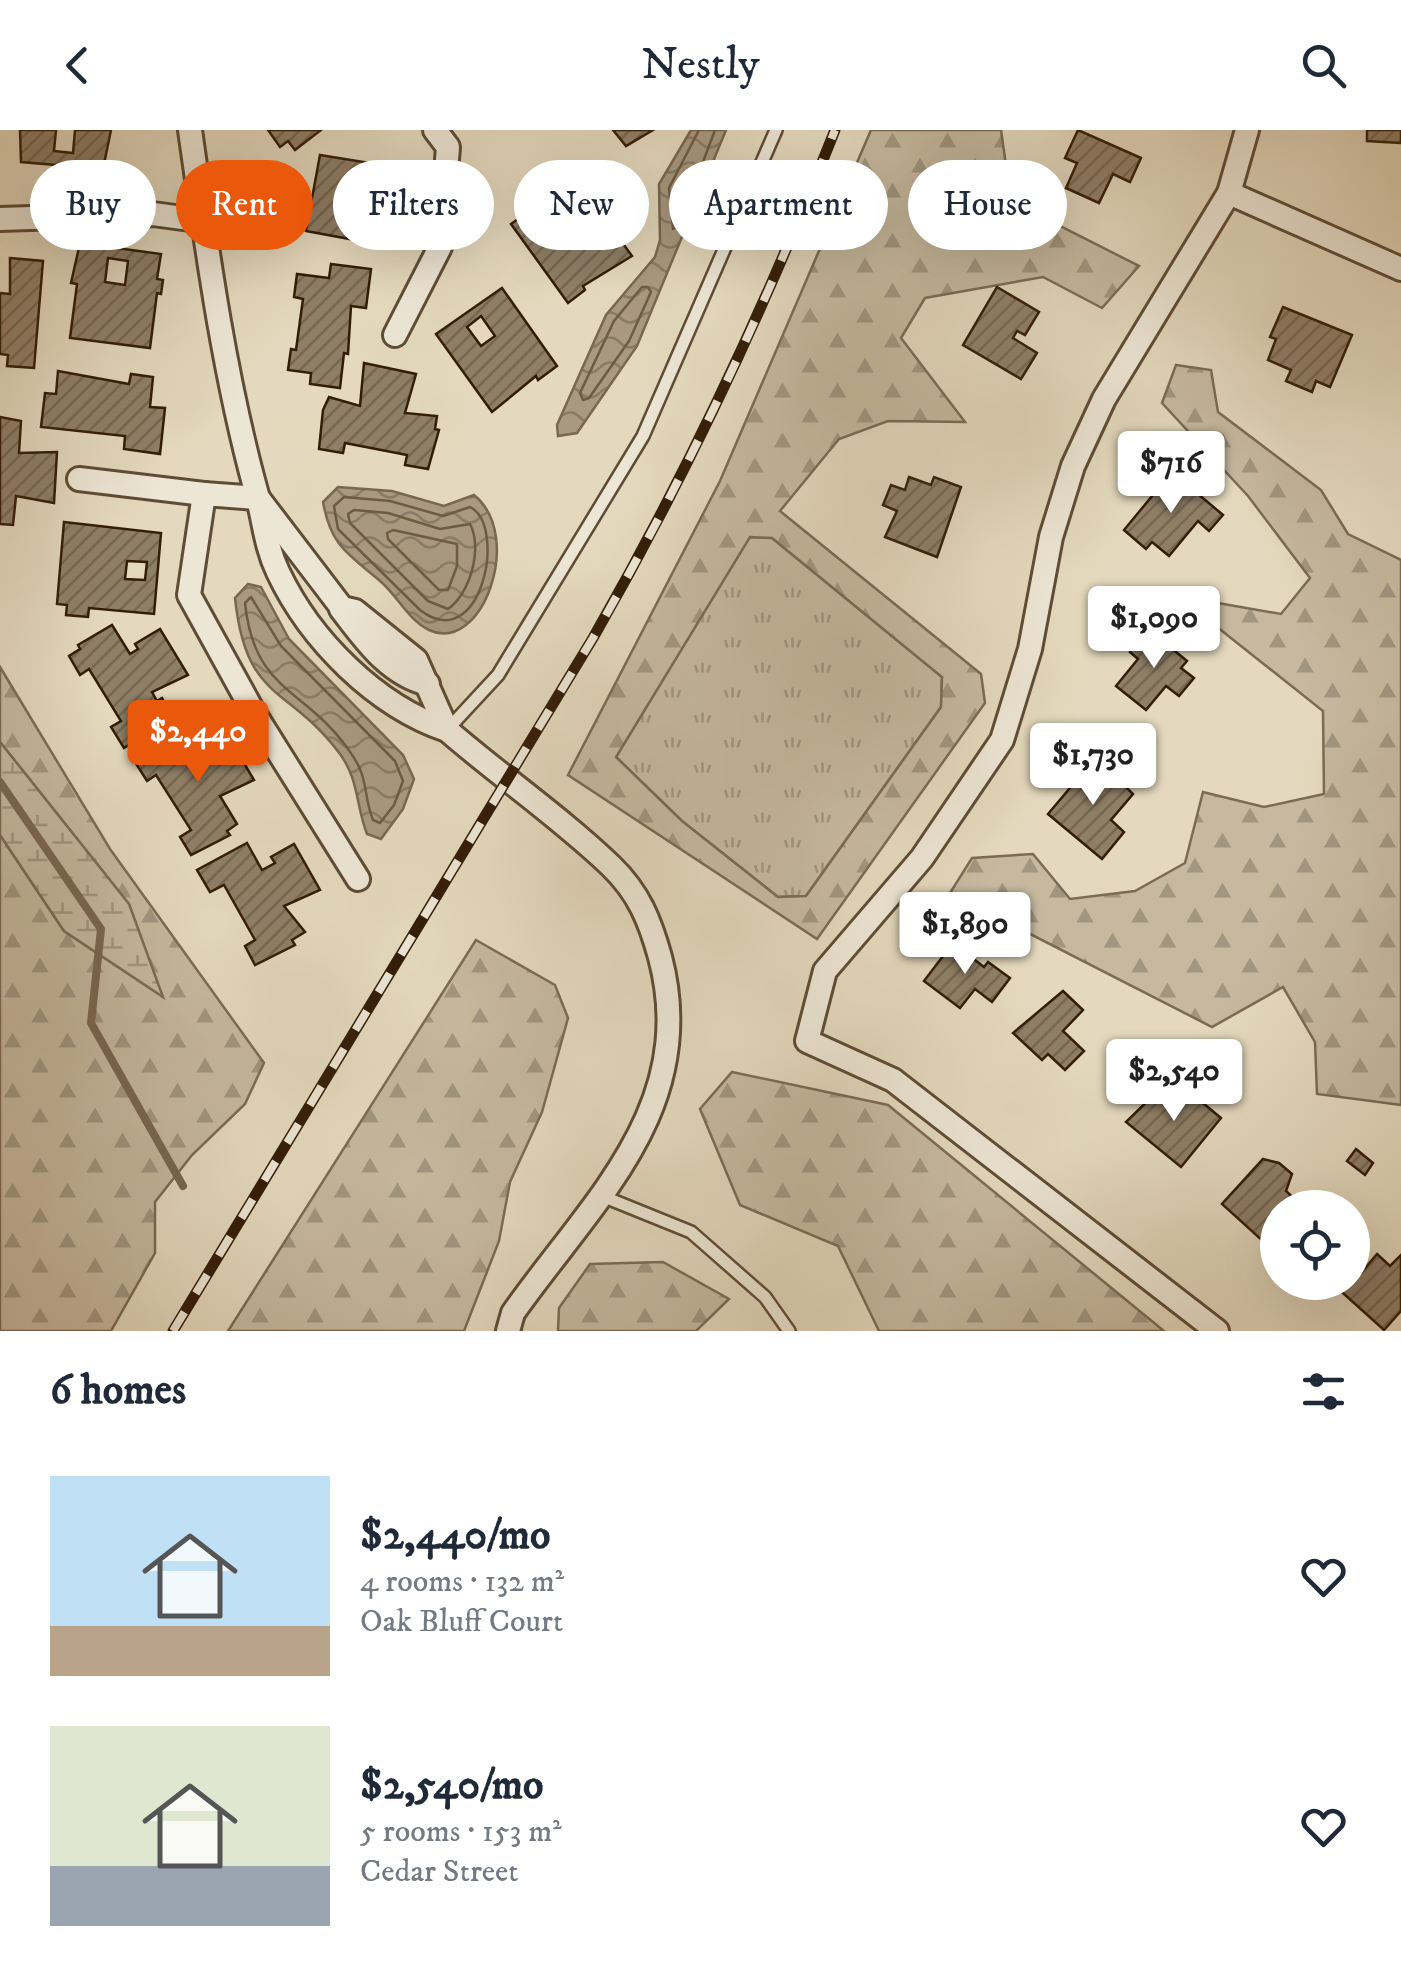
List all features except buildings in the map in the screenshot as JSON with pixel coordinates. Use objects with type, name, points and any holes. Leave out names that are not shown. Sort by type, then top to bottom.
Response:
[{"type":"street","points":[[190,130],[195,160]]},
{"type":"street","points":[[395,334],[440,247],[448,147],[435,130]]},
{"type":"street","points":[[1218,1331],[893,1080],[807,1042],[825,971],[922,858],[1002,740],[1030,649],[1050,537],[1073,466],[1104,399],[1229,193],[1247,130]]},
{"type":"street","points":[[1229,193],[1401,268]]},
{"type":"street","points":[[0,219],[152,214],[176,217]]},
{"type":"street","points":[[210,250],[262,533],[279,575],[317,633],[377,692],[415,719],[447,730],[612,866],[647,910],[664,975],[669,1043],[655,1104],[630,1157],[513,1313],[508,1331]]},
{"type":"street","points":[[79,479],[258,498],[342,608],[348,622],[403,678],[428,684],[447,730]]},
{"type":"street","points":[[204,494],[189,594],[254,714],[358,879]]},
{"type":"street","points":[[317,633],[342,608]]},
{"type":"lane","points":[[447,730],[498,676],[643,436],[776,130]]},
{"type":"lane","points":[[602,1196],[691,1232],[765,1298],[789,1331]]},
{"type":"green space","points":[[871,130],[1001,130],[1005,160],[908,160],[908,250],[1067,250],[1067,229],[1139,266],[1102,308],[1043,277],[925,298],[901,338],[965,422],[888,421],[839,439],[780,511],[981,674],[985,703],[817,939],[568,775],[720,481],[819,250],[888,250],[888,160],[858,160]],"holes":[[[750,537],[772,538],[942,677],[941,707],[806,896],[778,897],[682,821],[616,757]]]},
{"type":"green space","points":[[1176,365],[1211,370],[1218,412],[1321,490],[1348,534],[1401,560],[1401,1105],[1317,1094],[1315,1042],[1283,987],[1212,1027],[950,893],[972,858],[1033,854],[1070,899],[1135,891],[1185,863],[1203,792],[1264,807],[1324,794],[1323,711],[1178,596],[1281,614],[1310,578],[1248,496],[1162,403]]},
{"type":"green space","points":[[749,537],[772,538],[942,677],[941,707],[806,896],[778,897],[682,821],[616,757]]},
{"type":"green space","points":[[0,667],[110,849],[264,1063],[245,1104],[192,1155],[155,1202],[155,1253],[111,1331],[0,1331],[0,835],[64,931],[162,996],[129,904],[0,742]]},
{"type":"green space","points":[[0,742],[129,904],[163,997],[64,931],[0,835]]},
{"type":"green space","points":[[476,940],[555,985],[568,1018],[542,1112],[510,1182],[499,1241],[464,1331],[228,1331]]},
{"type":"green space","points":[[732,1072],[888,1105],[1164,1331],[879,1331],[838,1246],[740,1205],[700,1109]]},
{"type":"green space","points":[[663,1262],[729,1299],[696,1331],[558,1331],[559,1308],[590,1264]]},
{"type":"water","points":[[691,130],[726,130],[714,160],[673,160]]},
{"type":"water","points":[[669,167],[669,250],[677,250],[637,346],[577,433],[558,436],[557,425],[606,315],[655,257],[660,240],[659,184]]},
{"type":"water","points":[[338,487],[392,491],[444,506],[474,495],[489,514],[496,537],[496,562],[480,609],[466,625],[448,633],[422,626],[342,548],[323,502]]},
{"type":"water","points":[[248,584],[261,587],[289,639],[403,755],[414,779],[403,809],[381,839],[367,834],[351,774],[340,754],[304,715],[272,690],[249,657],[235,598]]},
{"type":"waterway","points":[[0,782],[101,929],[91,1023],[183,1186]]},
{"type":"railway","points":[[173,1331],[628,576],[723,388],[835,130]]}]
